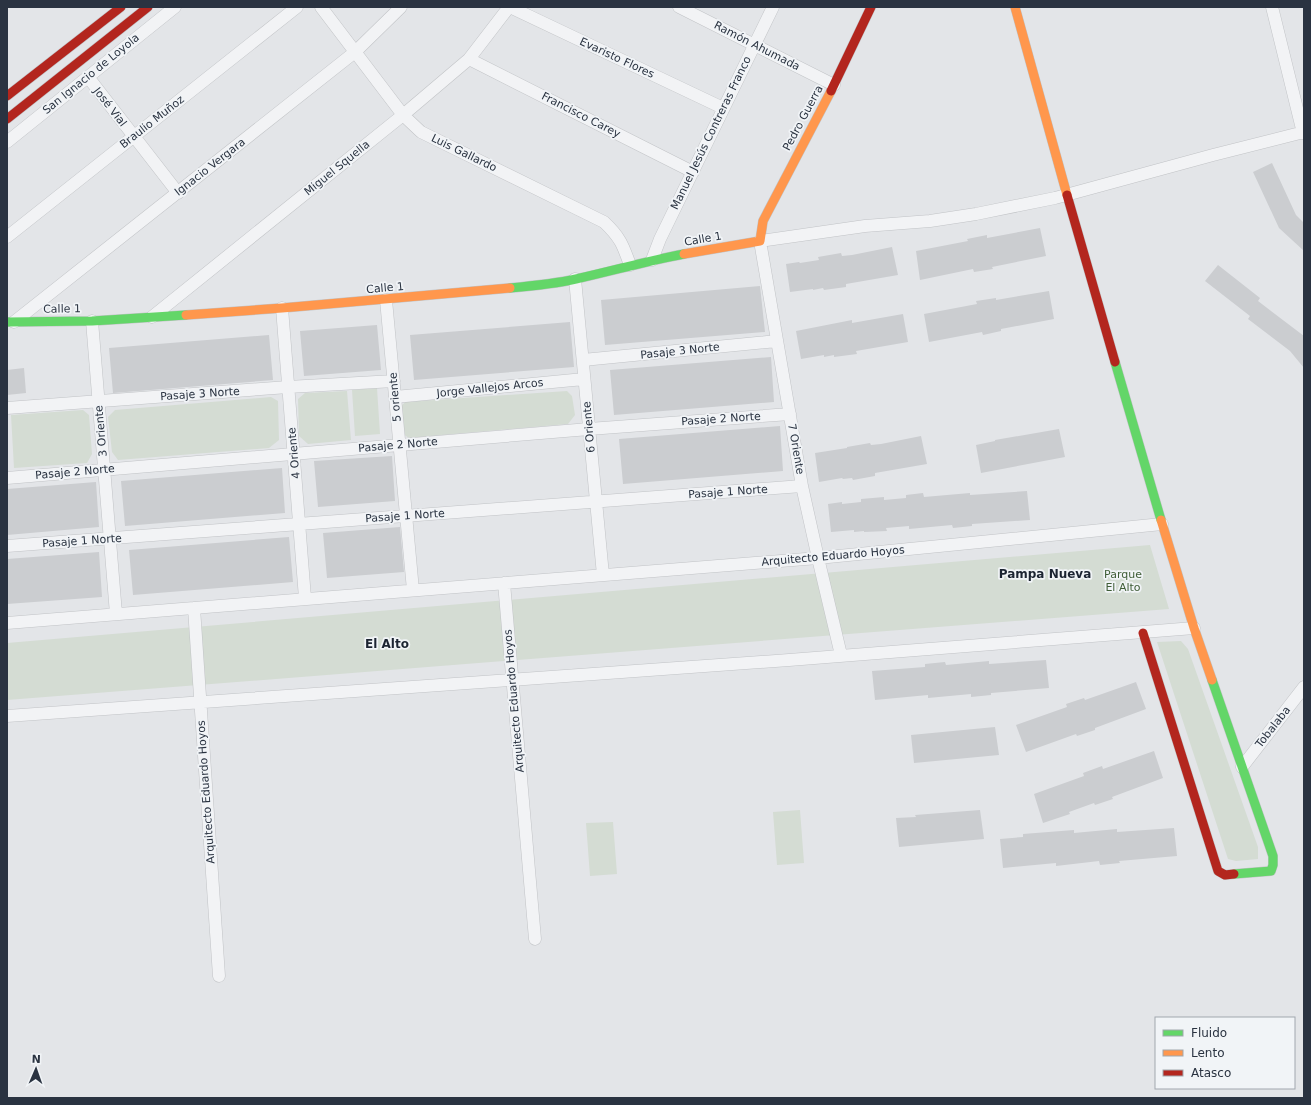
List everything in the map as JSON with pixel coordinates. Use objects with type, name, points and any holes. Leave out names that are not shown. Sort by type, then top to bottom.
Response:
[{"type":"street","points":[[7,96],[121,7]]},
{"type":"street","name":"San Ignacio de Loyola","points":[[7,119],[148,7]]},
{"type":"street","name":"San Ignacio de Loyola","points":[[7,142],[175,7]]},
{"type":"street","name":"Braulio Muñoz","points":[[7,237],[297,7]]},
{"type":"street","name":"Luis Gallardo","points":[[321,7],[403,115],[421,132],[604,222],[616,233],[623,245],[630,265]]},
{"type":"street","name":"Ignacio Vergara","points":[[10,322],[178,193],[355,52],[401,7]]},
{"type":"street","name":"Miguel Squella","points":[[152,316],[403,115],[469,59],[509,7]]},
{"type":"street","name":"Evaristo Flores","points":[[509,7],[723,108]]},
{"type":"street","name":"Ramón Ahumada","points":[[680,7],[693,10],[754,44],[834,85]]},
{"type":"street","name":"Manuel Jesús Contreras Franco","points":[[652,260],[660,239],[773,7]]},
{"type":"street","name":"Pedro Guerra","points":[[760,241],[763,221],[834,85],[871,7]]},
{"type":"street","points":[[1015,7],[1067,196],[1162,524],[1194,628],[1273,856],[1273,865],[1271,870],[1225,875],[1218,871],[1143,633]]},
{"type":"street","points":[[760,241],[865,226],[930,221],[976,214],[1067,196],[1213,155],[1304,132],[1272,7]]},
{"type":"street","name":"Francisco Carey","points":[[469,59],[693,172]]},
{"type":"street","name":"José Vial","points":[[88,77],[178,193]]},
{"type":"street","name":"Calle 1","points":[[10,322],[92,320],[282,308],[532,286],[575,279],[652,260],[760,241]]},
{"type":"street","name":"7 Oriente","points":[[760,241],[802,486],[841,655]]},
{"type":"street","name":"6 Oriente","points":[[575,279],[602,575]]},
{"type":"street","name":"5 oriente","points":[[386,300],[413,590]]},
{"type":"street","name":"4 Oriente","points":[[282,308],[305,598]]},
{"type":"street","name":"3 Oriente","points":[[92,320],[116,614]]},
{"type":"street","name":"Pasaje 3 Norte","points":[[583,360],[777,341]]},
{"type":"street","name":"Jorge Vallejos Arcos","points":[[395,397],[584,379]]},
{"type":"street","name":"Pasaje 3 Norte","points":[[7,408],[394,381]]},
{"type":"street","name":"Pasaje 2 Norte","points":[[7,478],[589,429],[790,414]]},
{"type":"street","name":"Pasaje 1 Norte","points":[[7,546],[802,486]]},
{"type":"street","name":"Arquitecto Eduardo Hoyos","points":[[7,623],[818,558],[1162,524]]},
{"type":"street","name":"Arquitecto Eduardo Hoyos","points":[[504,583],[534,939]]},
{"type":"street","name":"Arquitecto Eduardo Hoyos","points":[[194,608],[219,976]]},
{"type":"street","points":[[7,716],[513,680],[1194,628]]},
{"type":"street","name":"Tobalaba","points":[[1242,767],[1304,687]]},
{"type":"green space","points":[[377,388],[380,434],[355,436],[352,390]]},
{"type":"green space","points":[[347,391],[351,440],[308,444],[299,436],[298,399],[305,393]]},
{"type":"green space","points":[[567,391],[572,396],[575,415],[568,424],[409,438],[403,434],[399,409],[405,402]]},
{"type":"green space","points":[[271,397],[278,401],[279,440],[269,448],[118,460],[112,452],[108,417],[115,410]]},
{"type":"green space","points":[[83,410],[89,415],[92,454],[87,463],[14,468],[11,415]]},
{"type":"green space","name":"Parque El Alto","points":[[1150,545],[1169,609],[7,700],[7,643]]},
{"type":"green space","points":[[1181,641],[1188,649],[1258,847],[1258,859],[1236,861],[1228,859],[1157,642]]},
{"type":"green space","points":[[800,810],[804,863],[777,865],[773,812]]},
{"type":"green space","points":[[613,822],[617,874],[590,876],[586,823]]},
{"type":"building","points":[[1272,163],[1296,215],[1304,223],[1304,251],[1279,228],[1253,172]]},
{"type":"building","points":[[1040,228],[1046,256],[992,267],[993,269],[974,272],[973,269],[920,280],[916,251],[968,241],[967,239],[987,235],[987,238]]},
{"type":"building","points":[[892,247],[898,275],[846,284],[846,287],[790,292],[786,264],[819,260],[818,257],[841,253],[842,256],[852,255]]},
{"type":"building","points":[[1218,265],[1260,298],[1258,301],[1304,336],[1304,368],[1290,351],[1248,319],[1250,316],[1205,281]]},
{"type":"building","points":[[760,286],[765,332],[605,345],[601,300]]},
{"type":"building","points":[[1049,291],[1054,319],[1001,329],[1001,331],[983,335],[982,332],[929,342],[924,314],[977,304],[976,301],[996,298],[996,300]]},
{"type":"building","points":[[903,314],[908,342],[856,351],[857,354],[834,357],[834,355],[824,357],[824,355],[801,359],[796,331],[852,320],[852,323]]},
{"type":"building","points":[[570,322],[574,367],[414,380],[410,335]]},
{"type":"building","points":[[377,325],[381,370],[304,376],[300,331]]},
{"type":"building","points":[[269,335],[273,380],[113,393],[109,348]]},
{"type":"building","points":[[771,357],[774,402],[614,415],[610,370]]},
{"type":"building","points":[[24,368],[26,393],[7,395],[7,370]]},
{"type":"building","points":[[780,426],[783,471],[623,484],[619,439]]},
{"type":"building","points":[[1059,429],[1065,457],[981,473],[976,445],[995,440]]},
{"type":"building","points":[[921,436],[927,464],[875,473],[875,476],[853,480],[852,478],[842,478],[819,482],[815,453],[870,443],[871,445],[881,444]]},
{"type":"building","points":[[392,456],[395,501],[318,507],[314,461]]},
{"type":"building","points":[[282,468],[285,513],[125,526],[121,481]]},
{"type":"building","points":[[96,482],[99,527],[7,535],[7,489]]},
{"type":"building","points":[[1027,491],[1030,520],[972,524],[972,526],[953,528],[952,525],[909,529],[909,526],[886,528],[887,531],[854,532],[854,530],[831,532],[828,504],[861,502],[861,499],[884,497],[884,500],[906,498],[906,495],[923,493],[924,497],[970,493],[970,495]]},
{"type":"building","points":[[400,527],[404,572],[327,578],[323,533]]},
{"type":"building","points":[[289,537],[293,582],[133,595],[129,550]]},
{"type":"building","points":[[99,552],[102,597],[7,604],[7,559]]},
{"type":"building","points":[[1046,660],[1049,688],[991,693],[991,695],[971,697],[971,694],[928,698],[928,695],[875,700],[872,671],[925,667],[925,664],[945,662],[946,665],[989,661],[989,664]]},
{"type":"building","points":[[1136,682],[1146,709],[1095,728],[1095,730],[1077,736],[1076,734],[1026,752],[1016,725],[1067,707],[1066,704],[1084,698],[1085,700]]},
{"type":"building","points":[[995,727],[999,755],[914,763],[911,735]]},
{"type":"building","points":[[1154,751],[1163,778],[1112,797],[1113,799],[1095,805],[1094,803],[1069,812],[1070,814],[1043,823],[1034,794],[1084,776],[1083,773],[1102,766],[1103,769]]},
{"type":"building","points":[[980,810],[984,839],[899,847],[896,818]]},
{"type":"building","points":[[1174,828],[1177,856],[1119,861],[1120,863],[1100,865],[1099,861],[1056,866],[1056,863],[1003,868],[1000,839],[1023,837],[1023,834],[1074,830],[1074,833],[1117,829],[1117,832]]},
{"type":"traffic: fast","points":[[510,288],[568,281],[684,254]]},
{"type":"traffic: fast","points":[[7,322],[92,321],[186,315]]},
{"type":"traffic: fast","points":[[1115,362],[1161,520]]},
{"type":"traffic: fast","points":[[1212,680],[1273,856],[1271,871],[1234,874]]},
{"type":"traffic: slow","points":[[1015,7],[1067,195]]},
{"type":"traffic: slow","points":[[684,254],[760,241],[763,221],[831,91]]},
{"type":"traffic: slow","points":[[186,315],[510,288]]},
{"type":"traffic: slow","points":[[1161,520],[1194,628],[1212,680]]},
{"type":"traffic: jam","points":[[7,96],[121,7]]},
{"type":"traffic: jam","points":[[7,119],[148,7]]},
{"type":"traffic: jam","points":[[831,91],[871,7]]},
{"type":"traffic: jam","points":[[1067,195],[1115,362]]},
{"type":"traffic: jam","points":[[1143,633],[1218,871],[1225,875],[1234,874]]},
{"type":"district","name":"Pampa Nueva","points":[[1045,574]]},
{"type":"district","name":"El Alto","points":[[387,644]]}]
